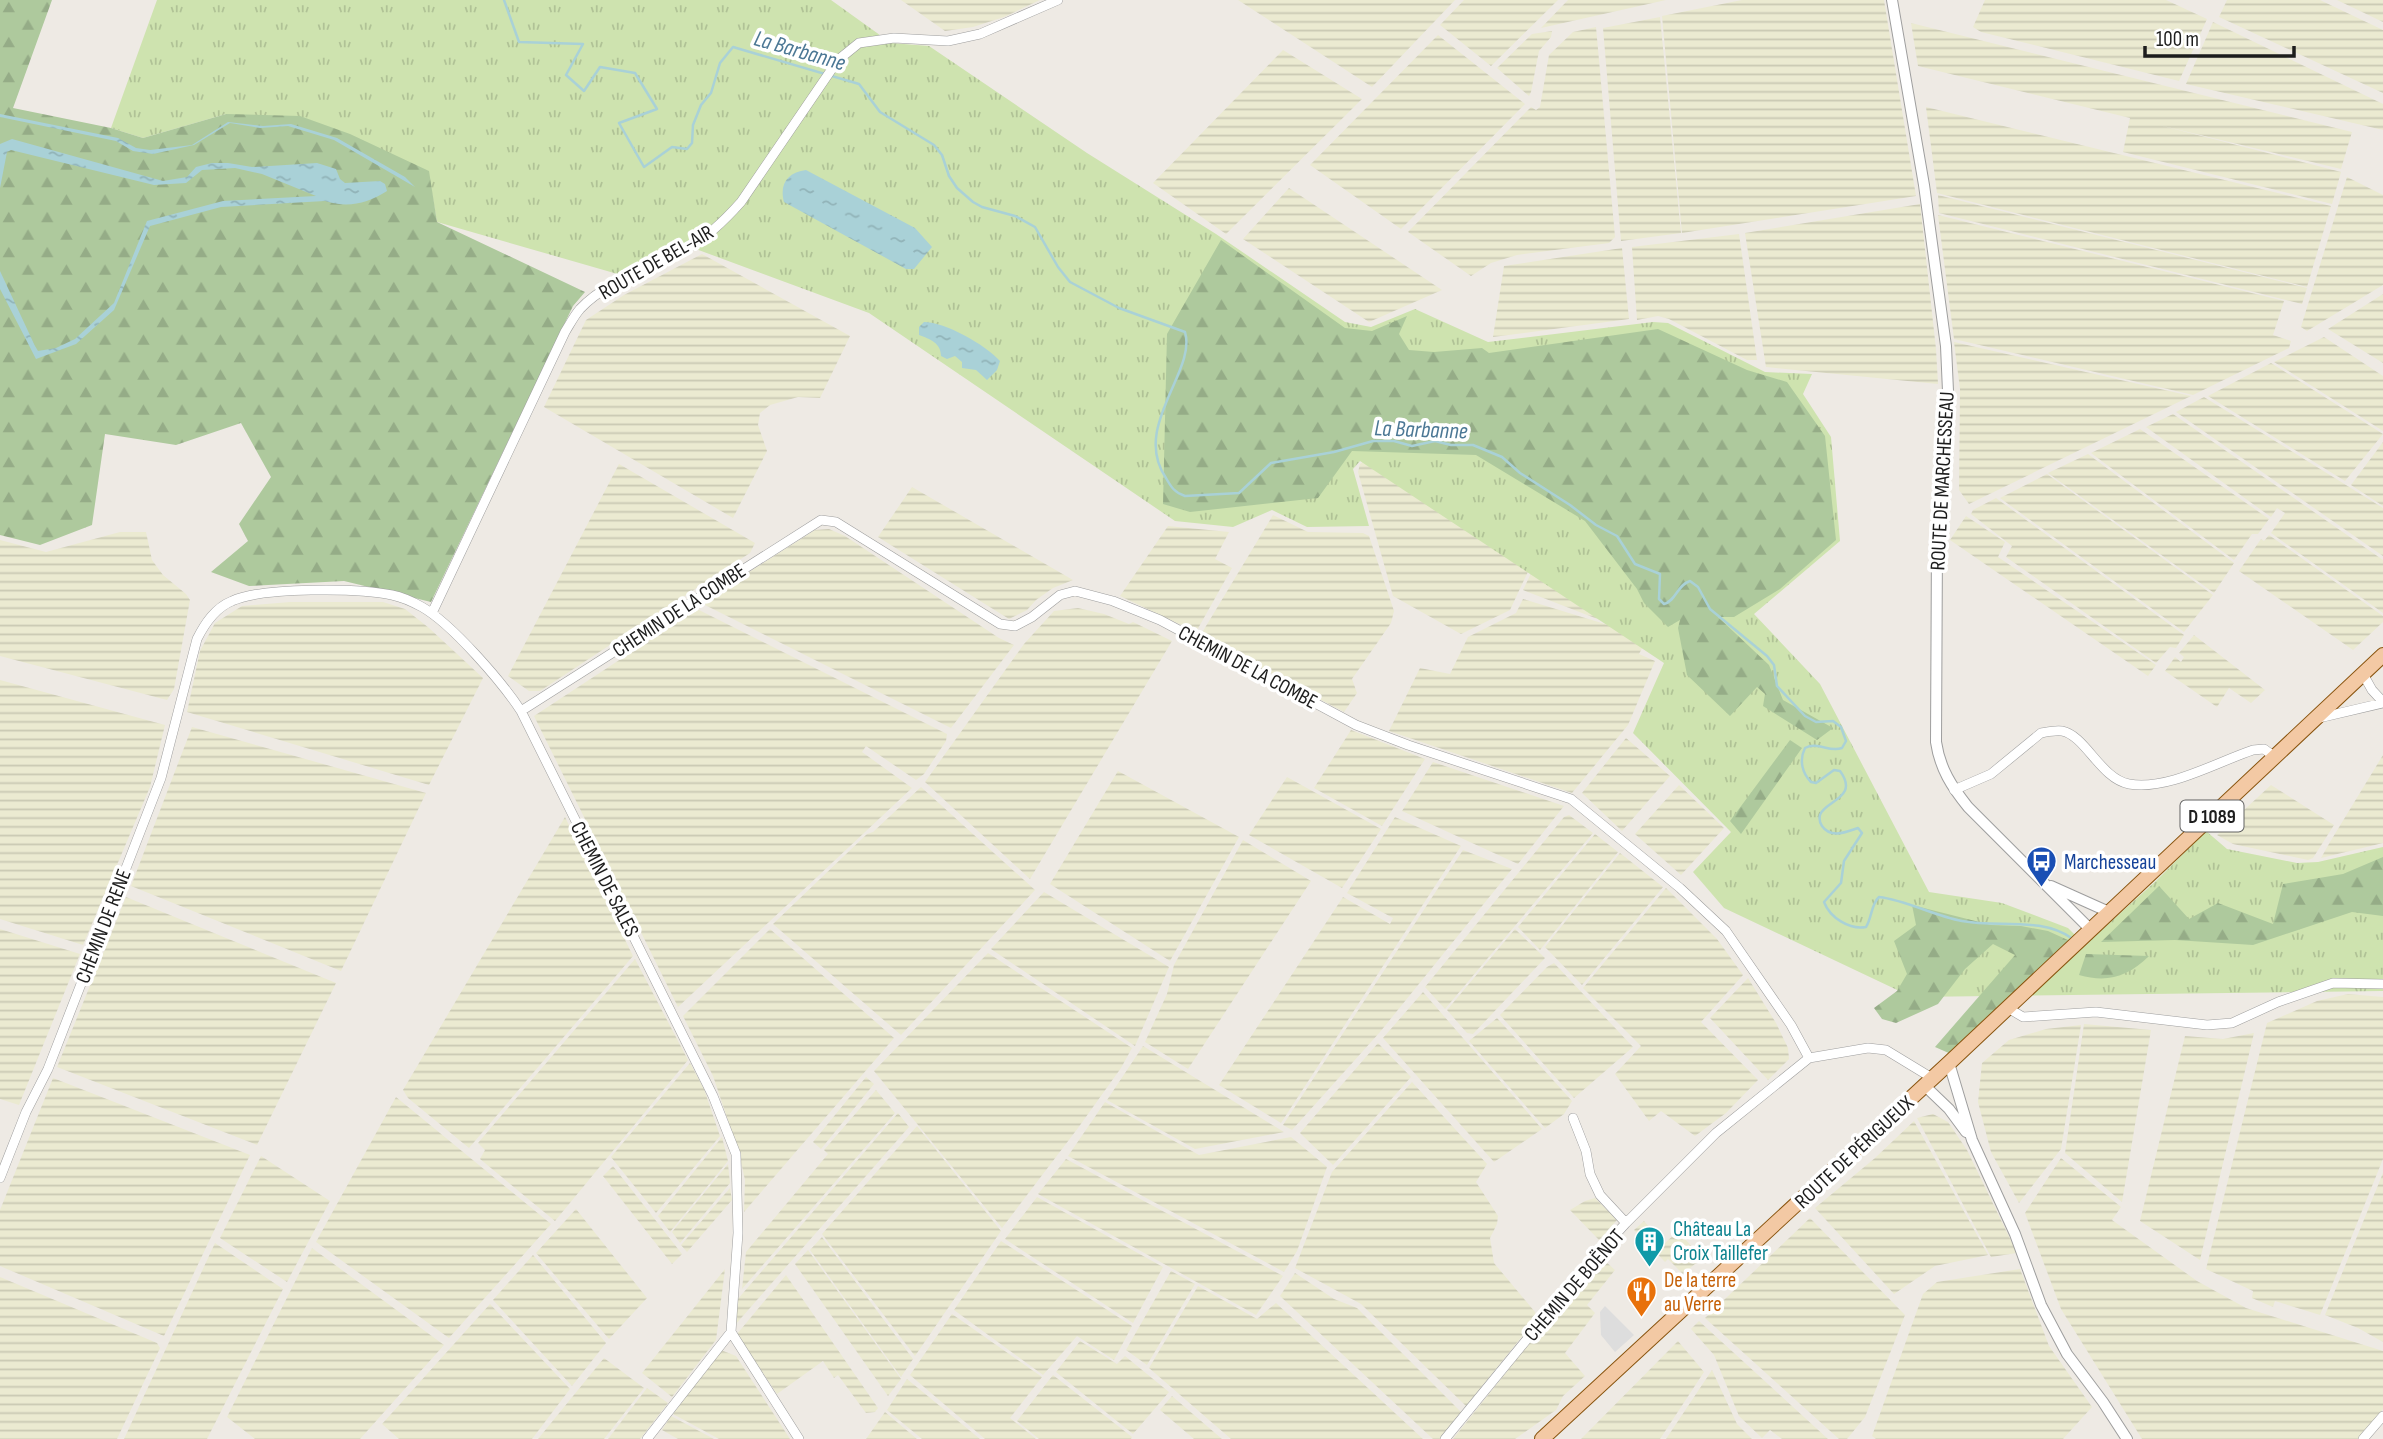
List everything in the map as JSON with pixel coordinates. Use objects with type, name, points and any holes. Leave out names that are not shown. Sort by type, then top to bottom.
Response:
[{"type":"main road","name":"D 1089","points":[[1949,1063],[2314,719],[2363,674],[2380,663]]},
{"type":"main road","name":"ROUTE DE PÉRIGUEUX","points":[[1542,1439],[1949,1063]]},
{"type":"street","name":"ROUTE DE BEL-AIR","points":[[432,613],[565,332],[579,311],[611,286],[688,248],[725,220],[741,202],[821,82],[838,60],[859,43],[894,38],[948,41],[980,34],[1058,0]]},
{"type":"street","name":"ROUTE DE MARCHESSEAU","points":[[1892,0],[1924,185],[1945,346],[1950,414],[1937,542],[1936,742],[1939,760],[1954,790],[2012,853],[2046,884],[2081,938]]},
{"type":"street","name":"CHEMIN DE LA COMBE","points":[[522,711],[821,520],[836,522],[1000,624],[1015,626],[1032,617],[1060,595],[1075,591],[1113,601],[1160,620],[1356,725],[1571,799],[1679,888],[1726,931],[1791,1025],[1809,1058]]},
{"type":"street","name":"CHEMIN DE SALES","points":[[189,668],[205,622],[232,601],[258,593],[363,590],[395,595],[432,613],[509,692],[522,711],[713,1096],[736,1154],[738,1233],[731,1332]]},
{"type":"street","name":"CHEMIN DE RENE","points":[[0,1178],[26,1112],[48,1069],[161,778],[189,668]]},
{"type":"street","points":[[2314,719],[2383,703],[2363,674]]},
{"type":"street","points":[[1954,790],[1991,774],[2041,733],[2051,731],[2065,731],[2112,777],[2127,784],[2149,785],[2173,780],[2253,750],[2264,750],[2275,757]]},
{"type":"street","points":[[2046,884],[2109,912]]},
{"type":"street","points":[[2008,1008],[2023,1017],[2096,1012],[2207,1025],[2232,1023],[2278,1002],[2333,984],[2383,984]]},
{"type":"street","points":[[1809,1058],[1868,1048],[1886,1050],[1929,1082],[1972,1140]]},
{"type":"street","name":"CHEMIN DE BOËNOT","points":[[1445,1439],[1593,1259],[1626,1223],[1716,1133],[1809,1058]]},
{"type":"street","points":[[1949,1063],[1972,1140],[2015,1234],[2041,1305],[2067,1354],[2127,1439]]},
{"type":"street","points":[[1573,1118],[1586,1151],[1590,1174],[1600,1195],[1626,1223]]},
{"type":"street","points":[[647,1439],[731,1332],[799,1439]]},
{"type":"street","points":[[2363,1439],[2383,1416]]},
{"type":"green space","points":[[0,0],[52,0],[13,108],[111,128],[143,138],[226,114],[300,116],[350,134],[429,171],[437,222],[585,292],[573,306],[431,602],[344,581],[249,586],[211,572],[248,541],[239,524],[271,477],[241,423],[176,445],[105,434],[92,525],[40,545],[0,535]]},
{"type":"green space","points":[[157,0],[831,0],[891,43],[929,46],[1345,322],[1371,327],[1415,309],[1488,342],[1653,322],[1668,323],[1765,372],[1812,374],[1803,394],[1831,437],[1840,541],[1754,614],[1820,684],[1929,892],[2002,903],[2068,928],[2085,945],[2156,881],[2206,831],[2227,849],[2297,863],[2318,862],[2383,847],[2383,991],[1912,997],[1724,908],[1693,872],[1731,832],[1633,733],[1664,663],[1360,461],[1353,469],[1369,526],[1307,527],[1272,510],[1233,527],[1175,521],[869,313],[685,245],[621,275],[437,222],[428,171],[226,114],[143,138],[111,128]]},
{"type":"green space","points":[[901,0],[1040,0],[1004,17],[973,27],[945,31]]},
{"type":"green space","points":[[1238,0],[1455,0],[1372,87]]},
{"type":"green space","points":[[1464,0],[1558,0],[1491,66],[1440,25]]},
{"type":"green space","points":[[1568,0],[1666,0],[1541,28]]},
{"type":"green space","points":[[1742,0],[1884,0],[1916,196],[1682,233],[1662,16]]},
{"type":"green space","points":[[1985,0],[2166,0],[2207,19],[2179,81],[1981,32],[1973,27]]},
{"type":"green space","points":[[2227,0],[2320,0],[2383,30],[2383,93],[2219,17]]},
{"type":"green space","points":[[2337,0],[2383,0],[2383,22]]},
{"type":"green space","points":[[1660,17],[1681,233],[1621,241],[1603,28]]},
{"type":"green space","points":[[2213,22],[2383,104],[2383,130],[2186,84]]},
{"type":"green space","points":[[1911,23],[2352,132],[2341,169],[2159,125],[2341,172],[2332,204],[2123,152],[2130,118],[1918,66]]},
{"type":"green space","points":[[1596,27],[1615,237],[1609,243],[1517,255],[1491,263],[1471,276],[1408,232],[1531,107],[1536,110],[1540,107],[1549,55],[1573,32]]},
{"type":"green space","points":[[1552,31],[1551,37],[1539,51],[1529,96],[1497,68],[1532,34]]},
{"type":"green space","points":[[1438,35],[1525,104],[1401,229],[1310,165]]},
{"type":"green space","points":[[1283,50],[1362,99],[1226,234],[1153,183]]},
{"type":"green space","points":[[1926,107],[2331,206],[2307,287],[1937,193]]},
{"type":"green space","points":[[2347,177],[2383,195],[2383,285],[2307,331],[2301,327]]},
{"type":"green space","points":[[1289,188],[1442,290],[1369,322],[1243,239]]},
{"type":"green space","points":[[1938,195],[2307,288],[2302,304],[1939,213]]},
{"type":"green space","points":[[1920,204],[1938,384],[1766,367],[1745,233]]},
{"type":"green space","points":[[1938,215],[2284,301],[2273,335],[2291,341],[2289,348],[2193,395],[1954,339]]},
{"type":"green space","points":[[1739,234],[1757,360],[1747,360],[1669,319],[1658,316],[1637,320],[1632,247]]},
{"type":"green space","points":[[1221,240],[1345,328],[1372,331],[1407,316],[1399,334],[1409,350],[1434,352],[1482,348],[1489,353],[1658,329],[1747,370],[1787,382],[1825,436],[1836,540],[1780,589],[1734,617],[1718,617],[1769,665],[1783,700],[1833,728],[1817,740],[1763,706],[1765,694],[1757,687],[1730,716],[1687,675],[1678,628],[1680,620],[1668,627],[1644,603],[1637,589],[1585,521],[1476,455],[1352,451],[1318,498],[1190,512],[1163,504],[1167,334]]},
{"type":"green space","points":[[1622,248],[1629,319],[1493,337],[1504,266]]},
{"type":"green space","points":[[702,254],[850,336],[820,398],[798,397],[770,405],[760,413],[758,425],[767,451],[733,518],[544,407],[586,320],[624,295]]},
{"type":"green space","points":[[2383,294],[2383,363],[2328,329]]},
{"type":"green space","points":[[2324,337],[2383,376],[2383,431],[2274,362]]},
{"type":"green space","points":[[1954,342],[2191,396],[1969,504],[1959,490],[1960,389]]},
{"type":"green space","points":[[2271,363],[2383,434],[2345,481],[2208,396]]},
{"type":"green space","points":[[2204,397],[2383,508],[2383,556],[2176,412]]},
{"type":"green space","points":[[2173,414],[2383,560],[2383,613],[2271,533],[2285,513],[2277,508],[2271,517],[2146,427]]},
{"type":"green space","points":[[2140,429],[2269,519],[2258,534],[2252,534],[2234,560],[2091,453]]},
{"type":"green space","points":[[2383,442],[2383,506],[2351,485]]},
{"type":"green space","points":[[2088,454],[2234,563],[2214,593],[2048,473]]},
{"type":"green space","points":[[1367,459],[1555,514],[1510,610],[1461,634],[1393,596],[1358,472],[1360,464]]},
{"type":"green space","points":[[619,464],[755,543],[750,553],[540,691],[529,691],[508,676]]},
{"type":"green space","points":[[2047,474],[2213,595],[2184,632],[2000,498]]},
{"type":"green space","points":[[912,487],[1073,580],[1053,588],[1027,610],[1009,619],[878,537]]},
{"type":"green space","points":[[1996,498],[2184,635],[2176,648],[2170,647],[2156,663],[2006,557],[2012,546],[1971,514],[1973,510]]},
{"type":"green space","points":[[1273,515],[1308,532],[1363,533],[1369,536],[1394,611],[1391,623],[1352,679],[1357,693],[1344,712],[1200,636]]},
{"type":"green space","points":[[1966,516],[2005,542],[1998,557],[2156,665],[2148,676],[1950,540]]},
{"type":"green space","points":[[1554,525],[1648,637],[1639,654],[1655,661],[1628,725],[1572,793],[1389,731],[1420,668],[1450,674],[1468,637],[1516,613],[1523,599],[1631,632],[1523,590]]},
{"type":"green space","points":[[1168,526],[1229,532],[1215,559],[1232,568],[1196,632],[1120,596]]},
{"type":"green space","points":[[829,529],[845,536],[999,638],[1014,645],[951,728],[705,605],[710,597],[815,530]]},
{"type":"green space","points":[[120,532],[146,532],[152,560],[163,575],[190,600],[174,689],[167,700],[0,656],[0,540],[46,552]]},
{"type":"green space","points":[[2269,535],[2383,616],[2383,622],[2353,650],[2239,571],[2261,539],[2264,541]]},
{"type":"green space","points":[[290,602],[383,602],[405,609],[483,678],[429,785],[187,712],[200,651],[215,623],[242,606]]},
{"type":"green space","points":[[1078,608],[1129,624],[1133,622],[1172,641],[1030,879],[925,782],[1024,644],[1054,611]]},
{"type":"green space","points":[[697,609],[947,734],[946,741],[924,774],[916,780],[866,746],[862,752],[912,788],[678,1007],[534,716]]},
{"type":"green space","points":[[2194,635],[2265,690],[2251,703],[2229,688],[2217,707],[2165,671],[2175,657],[2181,662],[2184,657],[2179,653]]},
{"type":"green space","points":[[0,680],[165,725],[150,787],[83,945],[0,919]]},
{"type":"green space","points":[[192,727],[426,793],[341,971],[131,886]]},
{"type":"green space","points":[[1351,730],[1425,759],[1382,826],[1314,788]]},
{"type":"green space","points":[[1626,738],[1670,776],[1622,831],[1582,793]]},
{"type":"green space","points":[[1790,740],[1802,748],[1741,834],[1730,821]]},
{"type":"green space","points":[[2383,755],[2383,843],[2321,858],[2330,842]]},
{"type":"green space","points":[[1433,762],[1564,806],[1518,864],[1402,811]]},
{"type":"green space","points":[[1118,771],[1239,837],[1170,961],[1050,884]]},
{"type":"green space","points":[[1287,777],[1381,829],[1342,888],[1249,835]]},
{"type":"green space","points":[[1679,785],[1724,828],[1681,875],[1635,834]]},
{"type":"green space","points":[[2271,785],[2334,825],[2313,858],[2308,860],[2233,844],[2217,835]]},
{"type":"green space","points":[[921,787],[1035,890],[901,1035],[773,924],[867,834],[873,832]]},
{"type":"green space","points":[[1569,815],[1593,833],[1445,1009],[1425,987],[1564,817]]},
{"type":"green space","points":[[565,817],[633,956],[469,1148],[408,1098],[403,1090]]},
{"type":"green space","points":[[1395,817],[1461,846],[1281,1123],[1219,1085],[1343,897],[1390,924],[1393,918],[1347,893]]},
{"type":"green space","points":[[1595,834],[1618,852],[1540,950],[1518,927]]},
{"type":"green space","points":[[1243,840],[1311,881],[1188,1069],[1145,1042],[1167,994],[1174,965]]},
{"type":"green space","points":[[1463,850],[1512,869],[1380,1032],[1292,1130],[1283,1125]]},
{"type":"green space","points":[[1620,853],[1663,887],[1582,985],[1545,947]]},
{"type":"green space","points":[[2383,857],[2383,916],[2352,912],[2253,945],[2175,940],[2101,942],[2159,886],[2189,919],[2218,903],[2273,924],[2283,884],[2343,874]]},
{"type":"green space","points":[[1666,888],[1717,939],[1743,975],[1701,1022],[1758,1080],[1726,1113],[1695,1136],[1661,1111],[1649,1121],[1615,1074],[1641,1046],[1583,988]]},
{"type":"green space","points":[[1044,892],[1169,967],[1135,1046],[991,949]]},
{"type":"green space","points":[[126,897],[336,983],[257,1145],[57,1067]]},
{"type":"green space","points":[[1912,905],[1991,925],[2021,926],[2048,931],[2070,941],[1951,1054],[1935,1047],[2015,955],[1993,944],[1965,969],[1938,1004],[1896,1023],[1882,1019],[1874,1008],[1897,991],[1907,974],[1894,941],[1916,925]]},
{"type":"green space","points":[[0,929],[80,954],[19,1105],[0,1099]]},
{"type":"green space","points":[[770,929],[894,1038],[744,1212],[745,1180],[739,1153],[713,1076],[683,1016]]},
{"type":"green space","points":[[1515,929],[1545,958],[1473,1034],[1467,1033],[1447,1010]]},
{"type":"green space","points":[[988,953],[1132,1048],[1078,1128],[1002,1228],[874,1071]]},
{"type":"green space","points":[[2086,954],[2149,956],[2125,973],[2099,978],[2079,975]]},
{"type":"green space","points":[[635,959],[688,1060],[555,1221],[480,1159],[485,1150],[478,1143]]},
{"type":"green space","points":[[1554,963],[1633,1047],[1574,1098],[1500,1015]]},
{"type":"green space","points":[[1748,978],[1788,1048],[1789,1059],[1768,1080],[1710,1018]]},
{"type":"green space","points":[[1423,992],[1542,1129],[1494,1162],[1383,1038]]},
{"type":"green space","points":[[2348,994],[2383,997],[2383,1159],[2320,1315],[2275,1301],[2273,1307],[2252,1298],[2253,1291],[2206,1269],[2267,1023],[2317,1001]]},
{"type":"green space","points":[[1497,1018],[1572,1101],[1564,1114],[1545,1128],[1469,1041]]},
{"type":"green space","points":[[2084,1024],[2151,1030],[2122,1202],[2065,1153]]},
{"type":"green space","points":[[2081,1025],[2061,1149],[2019,1203],[1991,1152],[1978,1102],[1982,1063],[2009,1040],[2046,1029]]},
{"type":"green space","points":[[2254,1033],[2200,1260],[2140,1221],[2185,1036],[2223,1039]]},
{"type":"green space","points":[[1378,1043],[1411,1077],[1333,1165],[1300,1133]]},
{"type":"green space","points":[[1143,1046],[1284,1132],[1195,1149],[1107,1100]]},
{"type":"green space","points":[[690,1063],[704,1089],[720,1136],[656,1213],[611,1157]]},
{"type":"green space","points":[[866,1077],[874,1084],[821,1149],[813,1142]]},
{"type":"green space","points":[[53,1078],[250,1155],[164,1336],[0,1266],[0,1210]]},
{"type":"green space","points":[[1412,1082],[1487,1164],[1476,1182],[1498,1216],[1490,1238],[1494,1263],[1535,1312],[1536,1319],[1466,1406],[1361,1304],[1295,1268],[1332,1172]]},
{"type":"green space","points":[[876,1090],[895,1113],[742,1289],[746,1252],[828,1154],[824,1150]]},
{"type":"green space","points":[[396,1097],[551,1224],[449,1338],[316,1242]]},
{"type":"green space","points":[[1105,1102],[1199,1155],[1291,1137],[1327,1167],[1297,1251],[1284,1272],[1068,1156]]},
{"type":"green space","points":[[898,1113],[909,1127],[735,1325],[737,1300]]},
{"type":"green space","points":[[1933,1114],[1948,1122],[1967,1150],[2017,1253],[1991,1257],[1917,1118]]},
{"type":"green space","points":[[1914,1121],[1988,1255],[1935,1266],[1894,1294],[1815,1208]]},
{"type":"green space","points":[[917,1126],[1001,1231],[915,1356],[822,1234]]},
{"type":"green space","points":[[722,1137],[728,1161],[670,1232],[658,1216]]},
{"type":"green space","points":[[261,1156],[330,1201],[287,1282],[220,1238]]},
{"type":"green space","points":[[2061,1158],[2121,1207],[2112,1220],[2197,1281],[2246,1308],[2383,1351],[2383,1409],[2359,1439],[2142,1439],[2061,1309],[2025,1213]]},
{"type":"green space","points":[[1066,1159],[1283,1276],[1256,1315],[1038,1194]]},
{"type":"green space","points":[[728,1164],[730,1183],[680,1243],[672,1232]]},
{"type":"green space","points":[[613,1166],[682,1254],[672,1264],[603,1176]]},
{"type":"green space","points":[[2383,1173],[2383,1342],[2358,1328],[2325,1315]]},
{"type":"green space","points":[[730,1188],[732,1200],[687,1252],[681,1245]]},
{"type":"green space","points":[[1037,1197],[1163,1267],[1133,1323],[1005,1239]]},
{"type":"green space","points":[[1595,1198],[1617,1220],[1599,1240],[1570,1210]]},
{"type":"green space","points":[[576,1209],[647,1298],[609,1339],[536,1253]]},
{"type":"green space","points":[[1810,1218],[1905,1315],[1865,1417],[1847,1439],[1839,1439],[1705,1318]]},
{"type":"green space","points":[[1644,1221],[1664,1244],[1678,1231],[1702,1258],[1683,1274],[1668,1259],[1665,1262],[1634,1230]]},
{"type":"green space","points":[[822,1237],[913,1359],[901,1377],[810,1250]]},
{"type":"green space","points":[[1001,1241],[1132,1326],[1114,1360],[1077,1336],[1043,1375],[954,1310]]},
{"type":"green space","points":[[215,1243],[283,1289],[207,1439],[124,1439]]},
{"type":"green space","points":[[312,1248],[444,1345],[360,1439],[255,1439],[227,1417]]},
{"type":"green space","points":[[808,1250],[901,1379],[888,1396],[795,1264]]},
{"type":"green space","points":[[533,1255],[606,1343],[572,1386],[493,1300]]},
{"type":"green space","points":[[1596,1260],[1605,1261],[1615,1270],[1587,1305],[1595,1313],[1565,1353],[1585,1376],[1563,1396],[1556,1410],[1515,1439],[1453,1439]]},
{"type":"green space","points":[[725,1269],[716,1340],[672,1397],[642,1373]]},
{"type":"green space","points":[[2020,1269],[2049,1346],[2092,1407],[2063,1439],[1876,1439],[1872,1436],[1923,1294],[1937,1282]]},
{"type":"green space","points":[[1171,1271],[1195,1284],[1147,1365],[1126,1350]]},
{"type":"green space","points":[[1295,1273],[1334,1299],[1357,1308],[1462,1413],[1440,1439],[1433,1439],[1280,1296]]},
{"type":"green space","points":[[786,1275],[878,1408],[875,1412],[866,1413],[838,1375],[834,1378],[823,1361],[777,1394],[737,1334]]},
{"type":"green space","points":[[0,1277],[157,1343],[160,1348],[117,1439],[0,1439]]},
{"type":"green space","points":[[1198,1286],[1257,1319],[1276,1303],[1423,1439],[1231,1439],[1149,1368]]},
{"type":"green space","points":[[490,1304],[570,1389],[532,1439],[399,1439],[382,1424]]},
{"type":"green space","points":[[952,1314],[1042,1377],[1010,1418],[1036,1439],[985,1439],[910,1375]]},
{"type":"green space","points":[[1699,1321],[1828,1439],[1782,1439],[1770,1430],[1762,1438],[1739,1416],[1714,1355],[1691,1329]]},
{"type":"green space","points":[[1080,1341],[1117,1364],[1125,1356],[1169,1392],[1133,1434],[1056,1372]]},
{"type":"green space","points":[[1678,1341],[1704,1372],[1660,1439],[1581,1439]]},
{"type":"green space","points":[[721,1350],[736,1356],[790,1439],[719,1439],[673,1414]]},
{"type":"green space","points":[[604,1358],[644,1388],[604,1439],[538,1439]]},
{"type":"green space","points":[[1712,1370],[1737,1424],[1752,1439],[1666,1439]]},
{"type":"green space","points":[[1053,1375],[1132,1437],[1131,1439],[1039,1439],[1017,1421]]},
{"type":"green space","points":[[907,1379],[980,1439],[922,1439],[887,1410]]},
{"type":"green space","points":[[647,1388],[668,1403],[640,1439],[608,1439]]},
{"type":"green space","points":[[1172,1396],[1222,1439],[1194,1439],[1160,1410]]},
{"type":"green space","points":[[885,1412],[917,1439],[866,1439]]},
{"type":"green space","points":[[671,1416],[714,1439],[678,1439],[662,1430]]},
{"type":"shaded area","points":[[1605,1306],[1634,1335],[1615,1352],[1601,1335],[1600,1312]]},
{"type":"water","points":[[0,114],[118,138],[136,148],[150,150],[192,145],[228,122],[263,126],[291,124],[337,138],[405,177],[415,187],[334,140],[288,126],[260,128],[230,123],[194,145],[153,154],[133,151],[116,141],[0,117]]},
{"type":"water","points":[[12,139],[163,181],[187,177],[196,167],[212,163],[252,167],[317,163],[336,169],[345,183],[380,181],[385,184],[387,191],[364,202],[349,204],[325,201],[221,207],[150,226],[114,310],[76,344],[36,359],[0,289],[0,271],[38,351],[56,348],[75,339],[114,303],[147,221],[223,201],[316,196],[262,174],[235,168],[202,170],[186,183],[154,185],[11,150],[7,152],[0,188],[0,144]]},
{"type":"water","points":[[806,170],[915,228],[932,247],[914,269],[906,269],[784,202],[786,180],[794,173]]},
{"type":"water","points":[[924,322],[954,330],[975,342],[1000,361],[997,370],[987,380],[976,370],[962,368],[962,362],[955,356],[947,359],[941,356],[937,345],[919,335],[919,327]]},
{"type":"waterway","name":"La Barbanne","points":[[504,0],[519,42],[583,44],[566,75],[584,91],[600,67],[635,73],[657,109],[619,123],[644,167],[672,147],[687,149],[692,143],[693,125],[701,105],[711,93],[720,63],[733,47],[859,84],[880,112],[934,145],[942,155],[949,176],[957,188],[973,202],[1015,216],[1035,227],[1070,282],[1119,308],[1185,332],[1186,347],[1182,364],[1160,420],[1156,439],[1157,459],[1166,478],[1182,495],[1239,493],[1271,463],[1334,452],[1373,441],[1394,441],[1412,446],[1435,441],[1451,445],[1473,445],[1502,457],[1520,473],[1596,525],[1617,536],[1635,564],[1660,574],[1659,599],[1664,604],[1686,583],[1690,581],[1698,587],[1710,609],[1767,656],[1774,665],[1777,686],[1805,716],[1816,722],[1833,721],[1841,727],[1846,741],[1842,748],[1810,746],[1805,748],[1802,762],[1811,782],[1816,783],[1834,770],[1840,771],[1845,780],[1844,793],[1820,815],[1822,826],[1834,833],[1858,828],[1862,833],[1844,861],[1841,883],[1824,902],[1836,918],[1847,925],[1866,927],[1874,903],[1879,897],[1962,921],[2047,927],[2073,939]]},
{"type":"place","name":"Marchesseau","points":[[2041,889]]},
{"type":"place","name":"Château La Croix Taillefer","points":[[1650,1268]]},
{"type":"place","name":"De la terre au Verre","points":[[1641,1319]]}]
